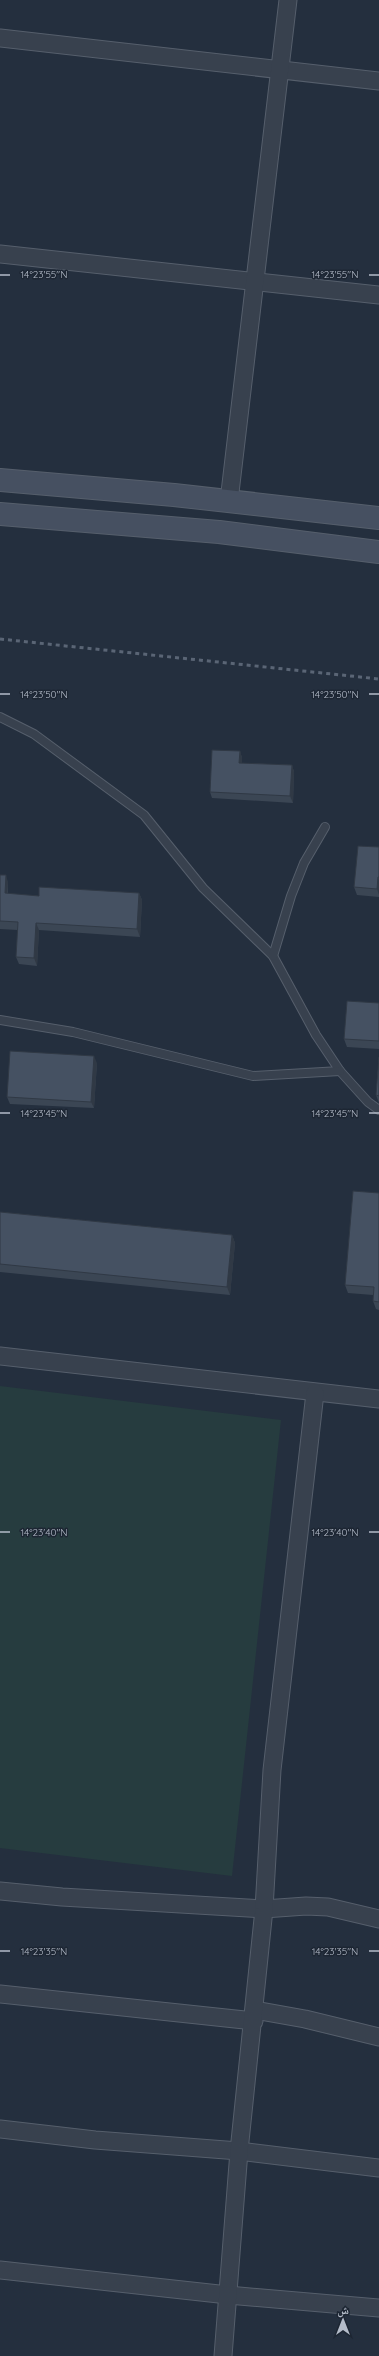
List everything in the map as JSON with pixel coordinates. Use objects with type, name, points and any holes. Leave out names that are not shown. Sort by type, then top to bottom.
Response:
[{"type":"main road","points":[[0,480],[229,501],[379,518]]},
{"type":"main road","points":[[0,514],[219,532],[379,552]]},
{"type":"street","points":[[229,501],[288,0]]},
{"type":"street","points":[[0,38],[280,71],[379,81]]},
{"type":"street","points":[[0,254],[379,295]]},
{"type":"street","points":[[0,1356],[315,1393],[379,1399]]},
{"type":"street","points":[[222,2356],[239,2151],[264,1909],[272,1770],[315,1393]]},
{"type":"street","points":[[0,1891],[62,1897],[264,1909],[306,1906],[328,1907],[379,1919]]},
{"type":"street","points":[[0,1994],[304,2019],[379,2037]]},
{"type":"street","points":[[0,2129],[94,2140],[239,2151],[379,2168]]},
{"type":"street","points":[[0,2270],[228,2295],[379,2308]]},
{"type":"lane","points":[[0,717],[34,734],[144,815],[203,888],[273,956],[316,1035],[340,1071],[368,1102],[379,1110]]},
{"type":"lane","points":[[273,956],[294,889],[304,863],[325,827]]},
{"type":"lane","points":[[0,1020],[73,1032],[253,1076],[340,1071]]},
{"type":"green space","points":[[0,1386],[281,1420],[232,1876],[0,1848]]},
{"type":"building","points":[[212,750],[240,751],[239,763],[292,765],[290,796],[210,792]]},
{"type":"building","points":[[358,846],[379,847],[379,877],[377,889],[354,887]]},
{"type":"building","points":[[0,875],[6,875],[5,893],[39,896],[39,887],[139,893],[137,929],[36,923],[34,958],[16,957],[18,922],[0,921]]},
{"type":"building","points":[[347,1001],[379,1003],[379,1041],[344,1039]]},
{"type":"building","points":[[10,1051],[94,1056],[91,1102],[7,1097]]},
{"type":"building","points":[[379,1057],[379,1096],[376,1095]]},
{"type":"building","points":[[353,1191],[379,1193],[379,1302],[373,1301],[374,1287],[345,1285]]},
{"type":"building","points":[[0,1212],[232,1235],[227,1287],[0,1264]]},
{"type":"railway","points":[[0,639],[379,679]]}]
